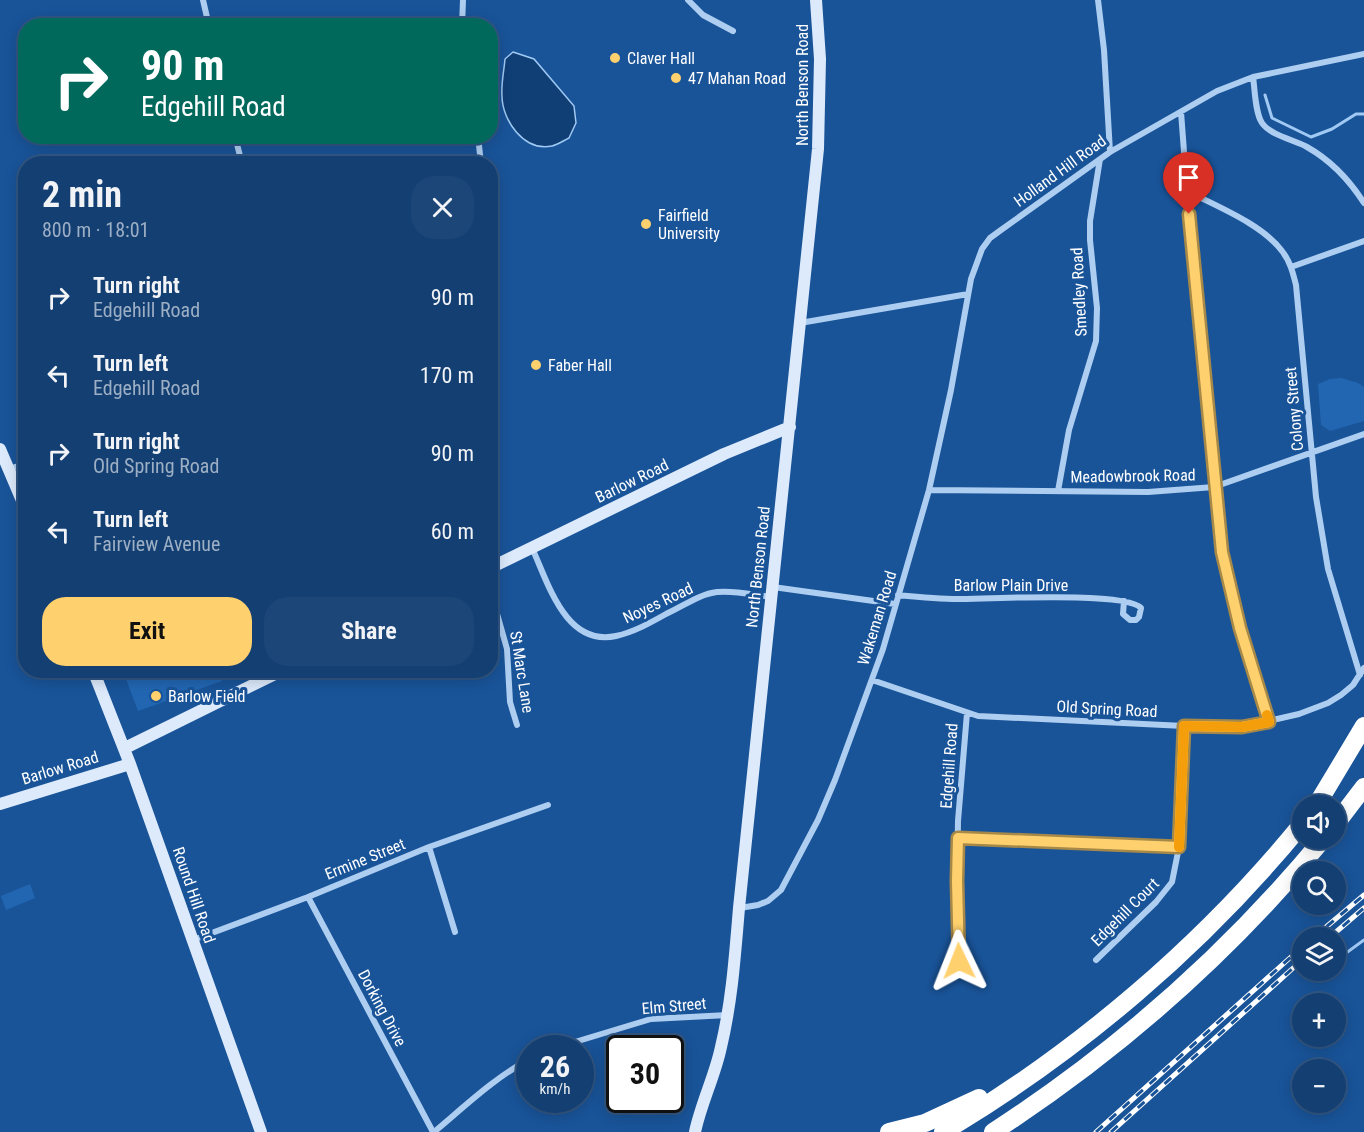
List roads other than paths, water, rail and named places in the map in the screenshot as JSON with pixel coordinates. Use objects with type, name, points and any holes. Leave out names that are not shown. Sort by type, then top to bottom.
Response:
[{"type":"highway","points":[[1323,795],[1364,726]]},
{"type":"highway","points":[[1324,795],[1364,742]]},
{"type":"highway","points":[[1346,811],[1364,787]]},
{"type":"highway","points":[[943,1132],[1038,1070],[1121,1005],[1185,949],[1252,881],[1292,835]]},
{"type":"highway","points":[[1006,1132],[1173,996],[1265,906],[1314,849]]},
{"type":"highway","points":[[993,1132],[1099,1058]]},
{"type":"highway","points":[[889,1132],[925,1123],[1038,1070]]},
{"type":"main road","name":"North Benson Road","points":[[695,1132],[721,1050],[728,1015],[819,149],[820,59],[816,0]]},
{"type":"main road","name":"Barlow Road","points":[[498,564],[724,454],[790,427]]},
{"type":"main road","points":[[0,449],[18,491]]},
{"type":"main road","name":"Round Hill Road","points":[[96,678],[125,748],[261,1132]]},
{"type":"main road","points":[[125,748],[268,678]]},
{"type":"main road","name":"Barlow Road","points":[[0,804],[130,764]]},
{"type":"street","points":[[203,0],[207,18]]},
{"type":"street","points":[[462,18],[463,0]]},
{"type":"street","points":[[688,0],[703,15],[733,32]]},
{"type":"street","points":[[1098,0],[1104,50],[1110,152]]},
{"type":"street","name":"Holland Hill Road","points":[[968,294],[981,249],[990,238],[1110,152],[1224,88],[1253,77],[1364,54]]},
{"type":"street","points":[[1253,77],[1260,120],[1265,127],[1309,148],[1326,160],[1349,182],[1364,203]]},
{"type":"street","points":[[1181,112],[1214,487],[1222,552],[1240,628],[1269,722]]},
{"type":"street","name":"Smedley Road","points":[[1058,491],[1069,430],[1096,342],[1097,308],[1090,230],[1100,159]]},
{"type":"street","name":"Colony Street","points":[[1187,191],[1240,218],[1261,232],[1277,245],[1291,267],[1296,285],[1312,452],[1328,569],[1360,675]]},
{"type":"street","points":[[1291,267],[1364,241]]},
{"type":"street","points":[[800,323],[968,294]]},
{"type":"street","name":"Wakeman Road","points":[[739,908],[768,902],[782,890],[818,820],[872,680],[928,490],[951,390],[968,294]]},
{"type":"street","name":"Meadowbrook Road","points":[[928,490],[1148,492],[1214,487],[1364,434]]},
{"type":"street","points":[[9,470],[18,467]]},
{"type":"street","name":"Noyes Road","points":[[532,547],[562,614],[578,628],[595,635],[615,636],[636,630],[701,597],[717,592],[772,592],[895,604]]},
{"type":"street","name":"Barlow Plain Drive","points":[[898,595],[940,599],[1056,597],[1124,601]]},
{"type":"street","name":"St Marc Lane","points":[[498,617],[507,649],[510,702],[517,725]]},
{"type":"street","name":"Old Spring Road","points":[[872,680],[967,713],[997,718],[1242,727],[1299,714],[1328,703],[1353,686],[1364,668]]},
{"type":"street","name":"Edgehill Road","points":[[959,961],[958,838],[967,713]]},
{"type":"street","points":[[958,838],[1179,847],[1184,726]]},
{"type":"street","name":"Ermine Street","points":[[192,940],[308,897],[429,847],[549,805]]},
{"type":"street","points":[[429,847],[455,932]]},
{"type":"street","name":"Edgehill Court","points":[[1096,960],[1170,886],[1174,878],[1179,847]]},
{"type":"street","name":"Dorking Drive","points":[[308,897],[434,1132]]},
{"type":"street","name":"Elm Street","points":[[594,1036],[651,1019],[728,1015]]},
{"type":"street","points":[[434,1132],[516,1067]]},
{"type":"waterway","points":[[1265,95],[1272,118],[1311,137],[1332,129],[1356,114],[1364,114]]},
{"type":"waterway","points":[[1346,953],[1364,940]]},
{"type":"railway","points":[[1326,927],[1364,895]]},
{"type":"railway","points":[[1342,927],[1364,908]]},
{"type":"railway","points":[[1096,1132],[1292,956]]},
{"type":"railway","points":[[1111,1132],[1292,969]]},
{"type":"place","name":"Claver Hall","points":[[615,58]]},
{"type":"place","name":"47 Mahan Road","points":[[676,78]]},
{"type":"place","name":"Fairfield University","points":[[646,224]]},
{"type":"place","name":"Faber Hall","points":[[536,365]]},
{"type":"place","name":"Barlow Field","points":[[156,696]]}]
